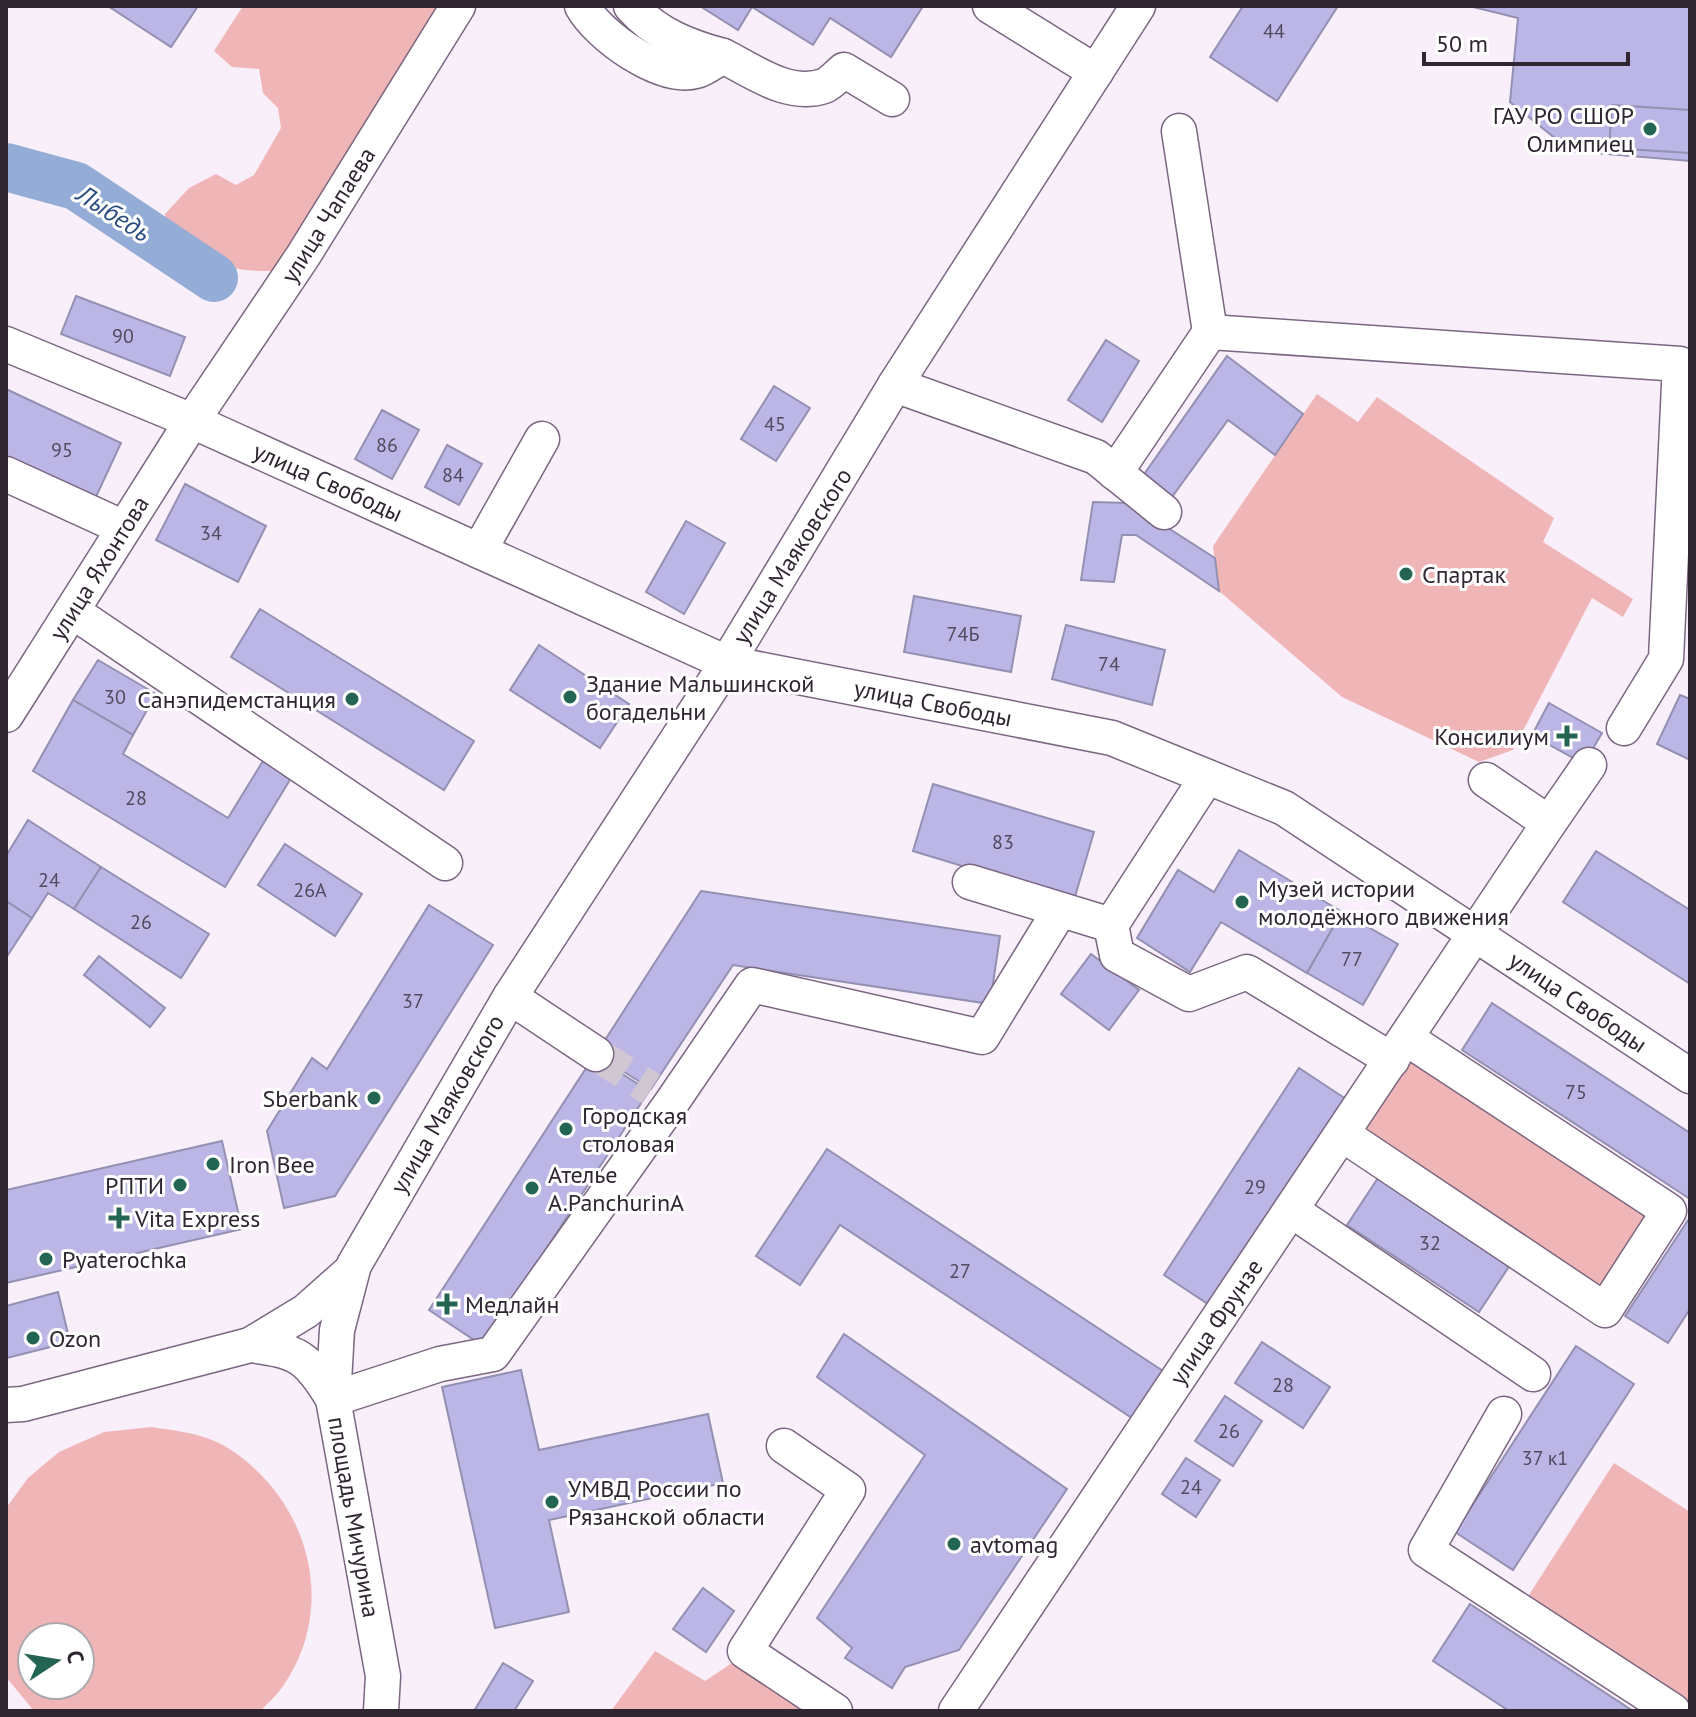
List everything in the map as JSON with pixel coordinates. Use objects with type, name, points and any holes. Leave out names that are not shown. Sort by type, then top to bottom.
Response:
[{"type":"street","name":"улица Чапаева","points":[[192,421],[303,256],[458,6]]},
{"type":"street","points":[[582,6],[587,16],[613,41],[666,70],[695,72],[723,56]]},
{"type":"street","points":[[631,6],[660,30],[687,46],[723,56],[776,84],[825,86],[844,70],[892,99]]},
{"type":"street","points":[[990,6],[1096,72]]},
{"type":"street","name":"улица Маяковского","points":[[333,1399],[337,1330],[350,1272],[510,997],[727,663],[895,385],[1138,6]]},
{"type":"street","points":[[1115,473],[1210,332],[1179,131]]},
{"type":"street","points":[[1210,332],[1680,364],[1678,665],[1624,728]]},
{"type":"street","name":"улица Свободы","points":[[6,344],[192,421],[727,663],[1112,738],[1284,808],[1690,1076]]},
{"type":"street","points":[[895,385],[1096,457],[1164,512]]},
{"type":"street","name":"улица Яхонтова","points":[[6,715],[192,421]]},
{"type":"street","points":[[479,551],[542,439]]},
{"type":"street","points":[[6,474],[124,528]]},
{"type":"street","points":[[72,611],[445,863]]},
{"type":"street","name":"улица Фрунзе","points":[[956,1711],[1589,765]]},
{"type":"street","points":[[1207,777],[1111,925],[1117,955],[1189,994],[1247,972],[1399,1049],[1669,1211],[1605,1310],[1342,1134]]},
{"type":"street","points":[[1486,780],[1549,823]]},
{"type":"street","points":[[970,882],[1111,925]]},
{"type":"street","points":[[333,1399],[440,1364],[493,1354],[662,1096],[752,985],[982,1037],[1060,910]]},
{"type":"street","points":[[510,997],[596,1054]]},
{"type":"street","points":[[1291,1210],[1533,1374]]},
{"type":"street","name":"улица Маяковского","points":[[250,1345],[306,1311],[350,1272]]},
{"type":"street","name":"площадь Мичурина","points":[[12,1411],[250,1345],[301,1356],[333,1399],[383,1676],[381,1711]]},
{"type":"street","points":[[1504,1414],[1426,1550],[1673,1711]]},
{"type":"street","points":[[784,1446],[848,1490],[745,1651],[835,1711]]},
{"type":"street","points":[[383,1676],[394,1711]]},
{"type":"shaded area","points":[[243,6],[447,6],[280,270],[232,268],[191,250],[164,231],[165,214],[189,188],[216,174],[236,185],[254,175],[281,128],[278,108],[263,93],[259,69],[232,67],[214,51]]},
{"type":"shaded area","name":"Спартак","points":[[1317,394],[1358,422],[1377,397],[1554,518],[1543,542],[1633,599],[1623,617],[1592,598],[1513,750],[1479,762],[1342,697],[1219,591],[1213,546]]},
{"type":"shaded area","points":[[1415,1047],[1663,1212],[1604,1300],[1357,1135]]},
{"type":"shaded area","points":[[152,1427],[188,1433],[223,1445],[252,1466],[276,1493],[295,1522],[306,1555],[311,1589],[309,1623],[299,1657],[281,1689],[260,1711],[34,1711],[26,1701],[96,1701],[96,1621],[16,1621],[16,1689],[6,1677],[6,1508],[28,1478],[59,1452],[104,1432]]},
{"type":"shaded area","points":[[1614,1463],[1690,1512],[1690,1708],[1525,1601]]},
{"type":"shaded area","points":[[655,1651],[705,1681],[738,1659],[816,1711],[611,1711]]},
{"type":"building","points":[[108,6],[198,6],[171,47]]},
{"type":"building","points":[[700,6],[923,6],[891,57],[830,18],[813,45],[752,7],[738,30]]},
{"type":"building","points":[[1243,6],[1338,6],[1277,101],[1210,57]]},
{"type":"building","points":[[1469,6],[1690,6],[1690,161],[1571,151],[1510,102],[1518,18]]},
{"type":"building","name":"ГАУ РО СШОР Олимпиец","points":[[1612,105],[1690,110],[1690,153],[1609,148]]},
{"type":"building","points":[[76,296],[185,337],[170,376],[61,334]]},
{"type":"building","points":[[1106,340],[1139,361],[1102,422],[1068,400]]},
{"type":"building","points":[[1227,356],[1303,414],[1275,455],[1228,420],[1169,501],[1140,480]]},
{"type":"building","points":[[774,386],[810,408],[776,461],[741,439]]},
{"type":"building","points":[[6,389],[121,443],[95,499],[6,457]]},
{"type":"building","points":[[382,410],[419,430],[392,479],[355,459]]},
{"type":"building","points":[[447,445],[482,464],[459,505],[425,487]]},
{"type":"building","points":[[185,484],[266,526],[238,582],[156,540]]},
{"type":"building","points":[[1093,502],[1129,503],[1215,558],[1219,591],[1136,535],[1122,535],[1114,582],[1081,580]]},
{"type":"building","points":[[686,521],[725,543],[684,614],[646,592]]},
{"type":"building","points":[[914,596],[1021,616],[1011,672],[904,652]]},
{"type":"building","name":"Санэпидемстанция","points":[[260,609],[474,741],[444,790],[231,657]]},
{"type":"building","points":[[1066,625],[1165,650],[1152,705],[1052,679]]},
{"type":"building","name":"Здание Мальшинской богадельни","points":[[539,645],[629,704],[600,748],[510,690]]},
{"type":"building","points":[[98,660],[156,694],[133,735],[73,700]]},
{"type":"building","points":[[1680,695],[1690,699],[1690,760],[1657,744]]},
{"type":"building","points":[[73,700],[133,735],[123,754],[228,818],[263,761],[291,778],[225,887],[33,771]]},
{"type":"building","points":[[1549,703],[1602,733],[1584,764],[1532,735]]},
{"type":"building","points":[[933,784],[1094,832],[1074,900],[913,851]]},
{"type":"building","points":[[28,820],[101,867],[74,909],[48,893],[32,918],[6,901],[6,856]]},
{"type":"building","points":[[285,844],[362,894],[335,936],[258,885]]},
{"type":"building","name":"Музей истории молодёжного движения","points":[[1239,850],[1342,912],[1307,973],[1221,922],[1190,972],[1137,938],[1178,870],[1214,892]]},
{"type":"building","points":[[1596,851],[1690,910],[1690,984],[1563,902]]},
{"type":"building","points":[[101,867],[209,934],[181,978],[74,909]]},
{"type":"building","points":[[701,891],[1000,936],[990,1004],[733,965],[651,1089],[596,1054]]},
{"type":"building","points":[[6,901],[32,918],[6,958]]},
{"type":"building","points":[[429,905],[493,945],[335,1196],[284,1208],[267,1131],[312,1058],[327,1069]]},
{"type":"building","points":[[1342,912],[1398,944],[1363,1005],[1307,973]]},
{"type":"building","points":[[1091,954],[1139,990],[1109,1030],[1061,994]]},
{"type":"building","points":[[99,956],[165,1008],[150,1027],[84,975]]},
{"type":"building","points":[[1492,1003],[1690,1133],[1690,1199],[1462,1050]]},
{"type":"building","points":[[594,1056],[649,1091],[483,1346],[429,1310]]},
{"type":"building","points":[[1299,1068],[1346,1099],[1211,1306],[1164,1275]]},
{"type":"building","points":[[222,1141],[242,1229],[6,1283],[6,1190]]},
{"type":"building","points":[[827,1149],[1163,1371],[1132,1418],[840,1225],[800,1285],[756,1256]]},
{"type":"building","points":[[1380,1175],[1512,1262],[1479,1312],[1347,1225]]},
{"type":"building","points":[[1690,1217],[1690,1309],[1668,1343],[1625,1316]]},
{"type":"building","points":[[58,1292],[70,1342],[7,1358],[6,1306]]},
{"type":"building","points":[[844,1334],[1067,1489],[959,1650],[905,1667],[892,1688],[845,1658],[852,1648],[817,1618],[925,1455],[817,1377]]},
{"type":"building","points":[[1262,1342],[1330,1387],[1303,1428],[1235,1383]]},
{"type":"building","points":[[1576,1346],[1634,1384],[1513,1570],[1455,1532]]},
{"type":"building","name":"УМВД России по Рязанской области","points":[[521,1370],[539,1450],[708,1414],[723,1483],[549,1520],[569,1612],[495,1628],[442,1387]]},
{"type":"building","points":[[1225,1396],[1262,1421],[1233,1466],[1195,1441]]},
{"type":"building","points":[[1186,1458],[1220,1480],[1196,1517],[1162,1494]]},
{"type":"building","points":[[703,1588],[734,1611],[706,1652],[673,1629]]},
{"type":"building","points":[[1470,1604],[1633,1711],[1509,1711],[1433,1661]]},
{"type":"building","points":[[503,1663],[533,1681],[514,1711],[474,1711]]},
{"type":"waterway","name":"Лыбедь","points":[[6,167],[76,186],[214,278]]},
{"type":"tunnel","points":[[596,1054],[651,1089]]},
{"type":"place","name":"ГАУ РО СШОР Олимпиец","points":[[1650,129]]},
{"type":"place","name":"Спартак","points":[[1406,574]]},
{"type":"place","name":"Здание Мальшинской богадельни","points":[[570,697]]},
{"type":"place","name":"Санэпидемстанция","points":[[352,699]]},
{"type":"place","name":"Консилиум","points":[[1567,736]]},
{"type":"place","name":"Музей истории молодёжного движения","points":[[1242,902]]},
{"type":"place","name":"Sberbank","points":[[374,1098]]},
{"type":"place","name":"Городская столовая","points":[[566,1129]]},
{"type":"place","name":"Iron Bee","points":[[213,1164]]},
{"type":"place","name":"РПТИ","points":[[180,1185]]},
{"type":"place","name":"Ателье A.PanchurinA","points":[[532,1188]]},
{"type":"place","name":"Vita Express","points":[[119,1218]]},
{"type":"place","name":"Pyaterochka","points":[[46,1259]]},
{"type":"place","name":"Медлайн","points":[[447,1304]]},
{"type":"place","name":"Ozon","points":[[33,1338]]},
{"type":"place","name":"УМВД России по Рязанской области","points":[[552,1502]]},
{"type":"place","name":"avtomag","points":[[954,1544]]}]
